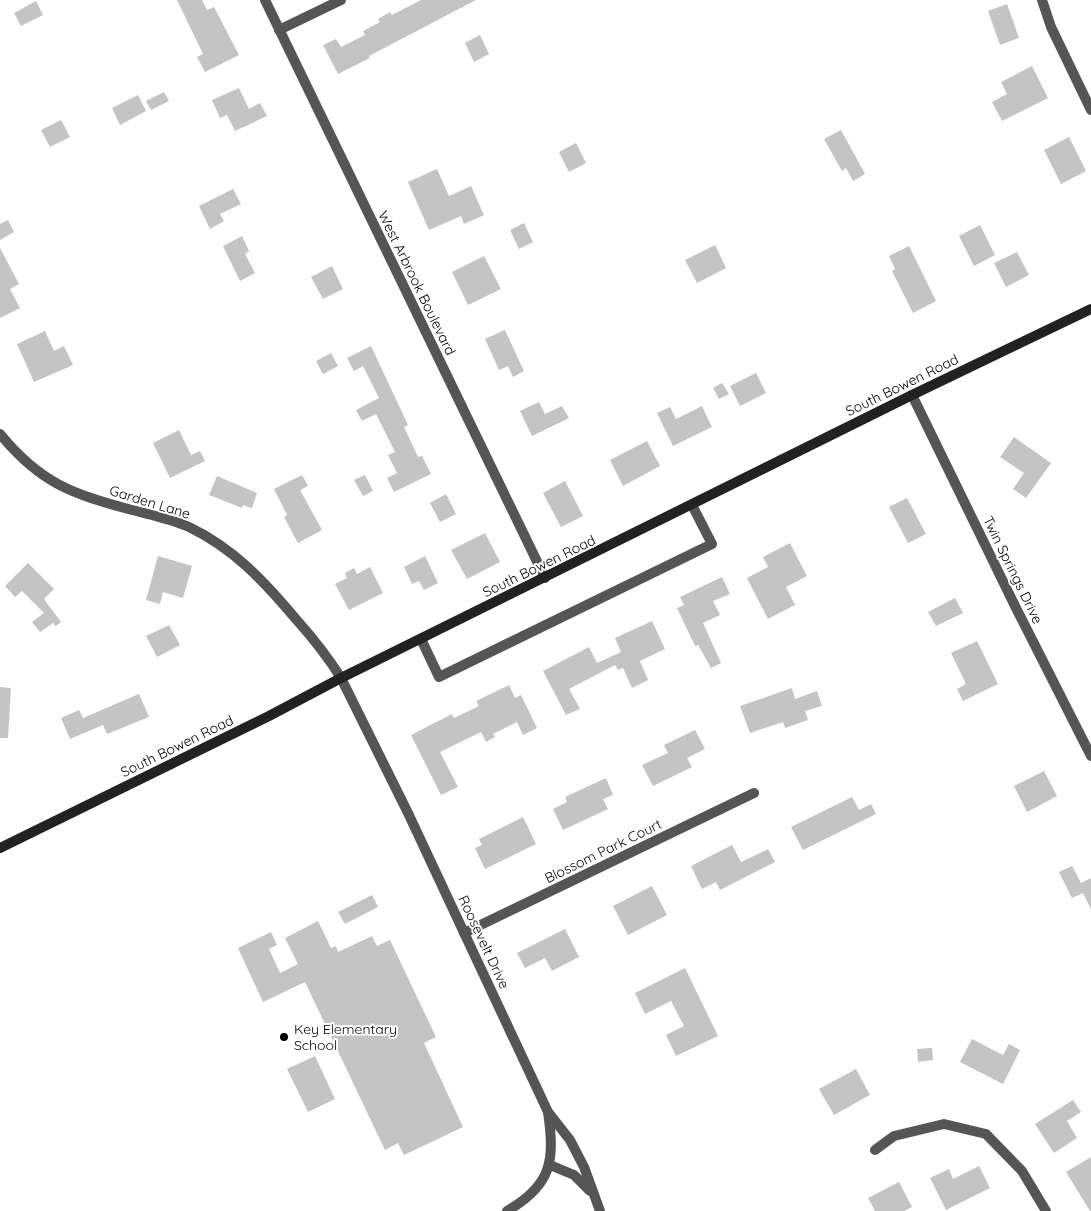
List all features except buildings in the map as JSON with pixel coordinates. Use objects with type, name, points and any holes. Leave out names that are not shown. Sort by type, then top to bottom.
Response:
[{"type":"main road","name":"South Bowen Road","points":[[0,848],[912,395],[1091,309]]},
{"type":"street","name":"West Arbrook Boulevard","points":[[264,0],[546,578]]},
{"type":"street","points":[[279,30],[341,0]]},
{"type":"street","points":[[1042,0],[1050,27],[1091,110]]},
{"type":"street","name":"Twin Springs Drive","points":[[912,395],[1091,756]]},
{"type":"street","name":"Garden Lane","points":[[0,434],[23,460],[45,478],[68,490],[97,500],[167,518],[189,527],[242,560],[263,581],[314,640],[341,678]]},
{"type":"street","points":[[421,639],[439,677],[712,544],[692,505]]},
{"type":"street","name":"Roosevelt Drive","points":[[341,678],[408,813],[548,1112],[551,1136],[550,1165],[535,1191],[523,1202],[507,1211]]},
{"type":"street","name":"Blossom Park Court","points":[[464,933],[754,793]]},
{"type":"street","points":[[548,1112],[570,1140],[584,1167],[592,1194],[600,1211]]},
{"type":"street","points":[[875,1150],[894,1136],[944,1124],[986,1134],[1022,1171],[1046,1211]]},
{"type":"street","points":[[550,1165],[574,1175],[592,1194]]},
{"type":"place","name":"Key Elementary School","points":[[284,1037]]}]
